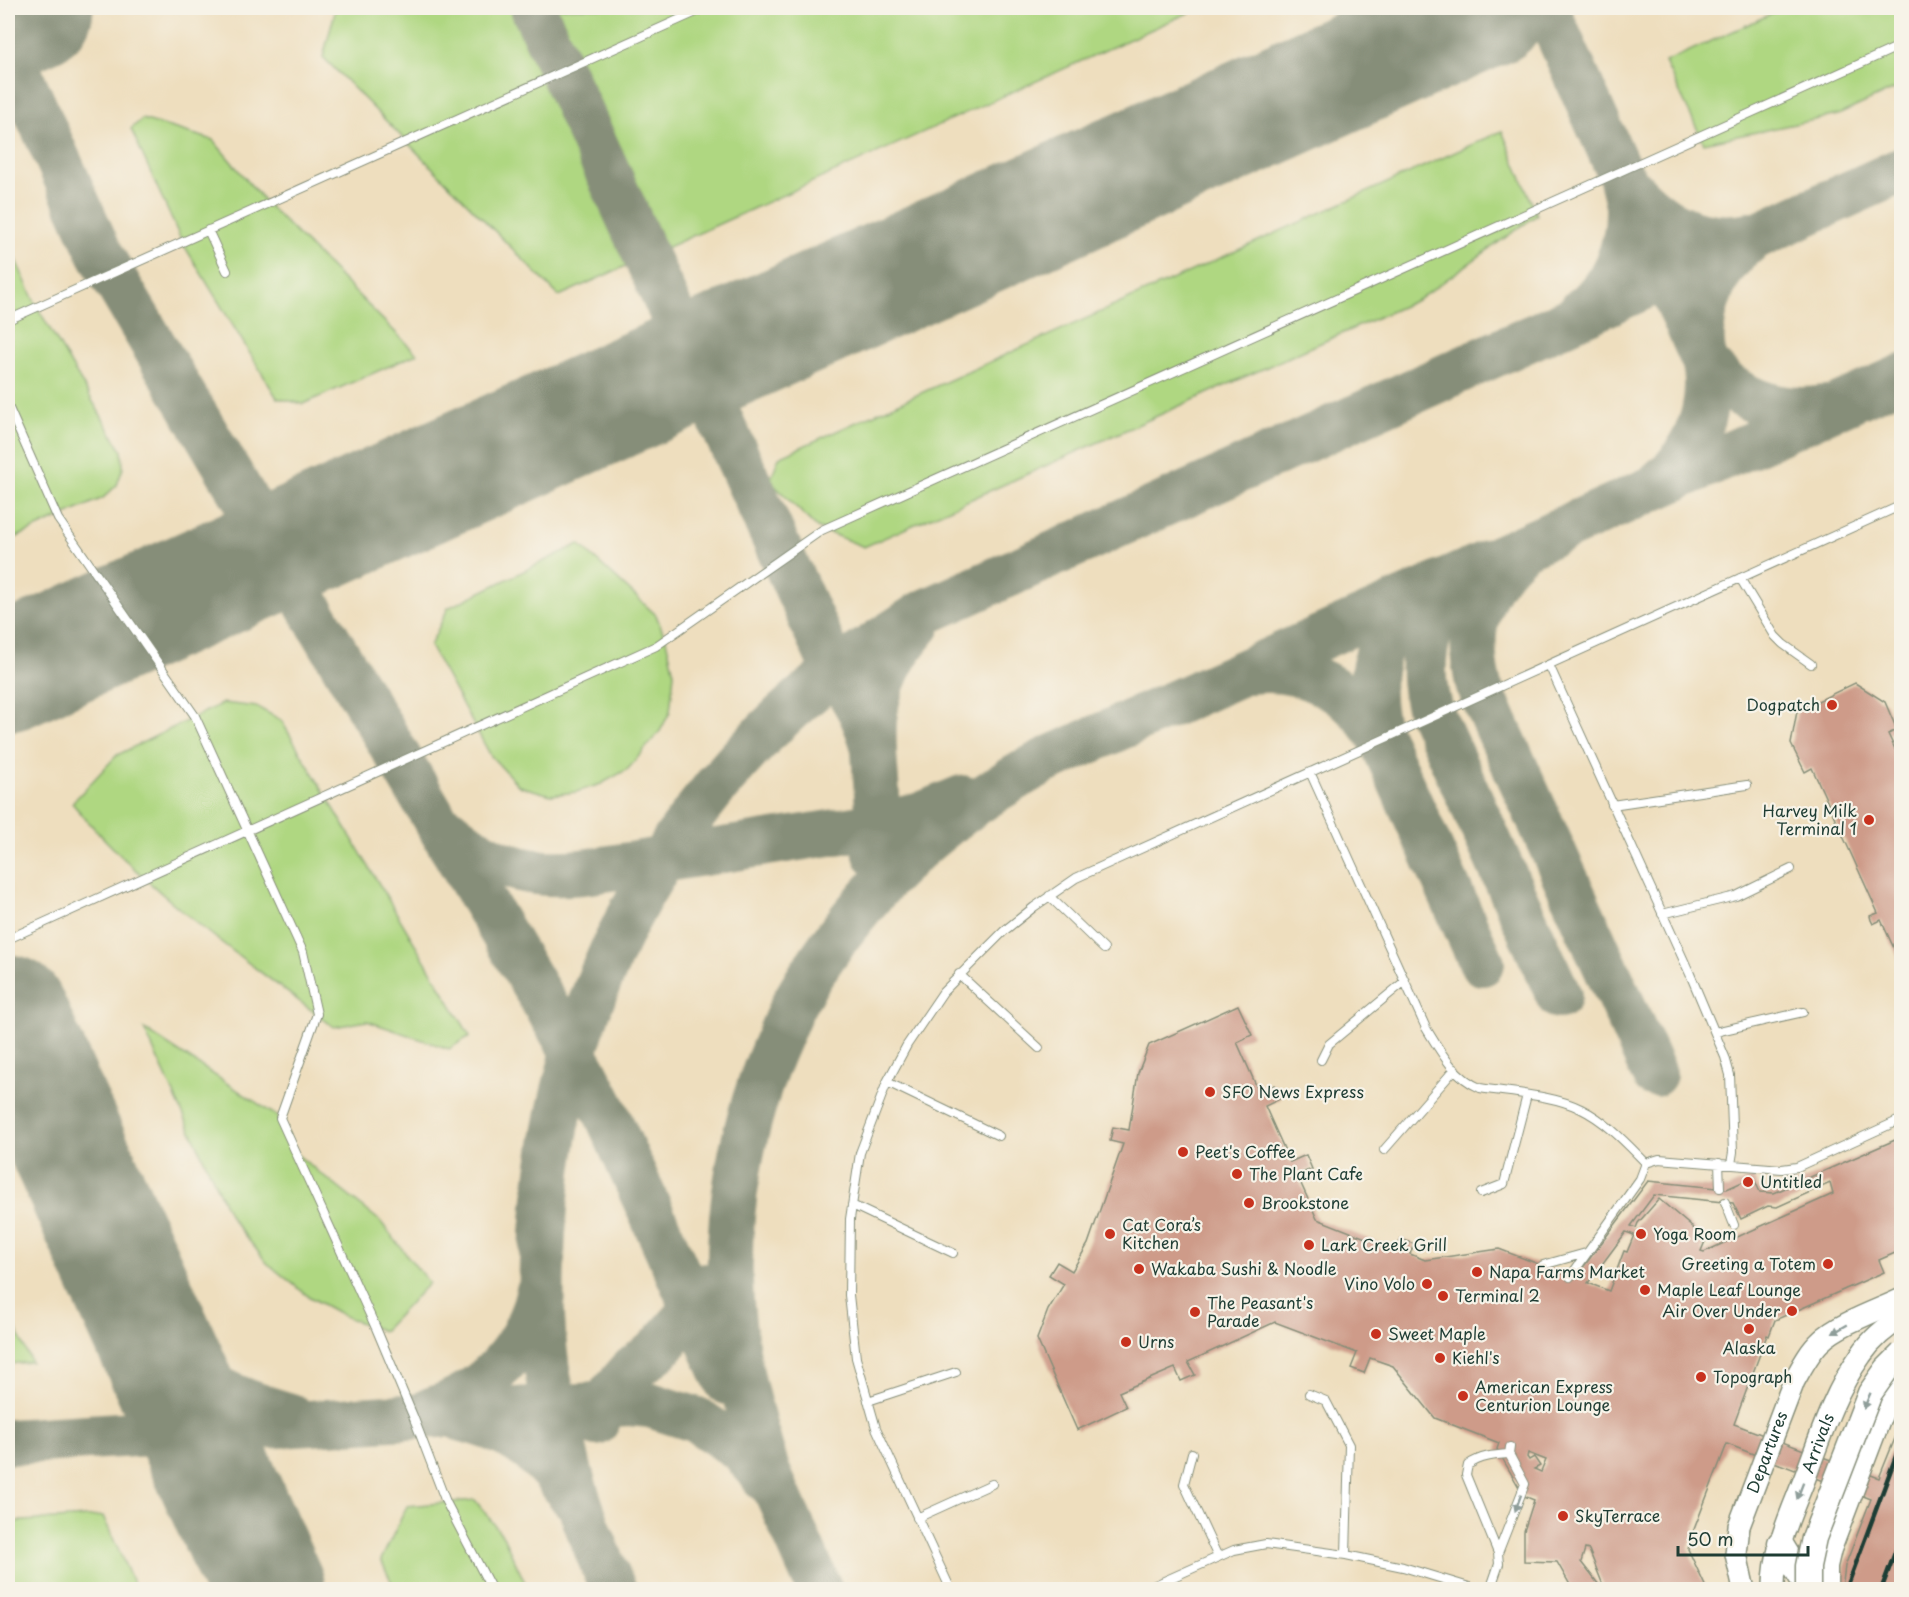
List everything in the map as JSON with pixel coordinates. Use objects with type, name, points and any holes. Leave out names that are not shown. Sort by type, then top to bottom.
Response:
[{"type":"main road","name":"Departures","points":[[1744,1590],[1736,1554],[1739,1526],[1798,1374],[1821,1340],[1846,1325],[1902,1299]]},
{"type":"main road","name":"Arrivals","points":[[1774,1590],[1780,1543],[1842,1384],[1862,1352],[1887,1327],[1902,1318]]},
{"type":"main road","points":[[1808,1590],[1808,1566],[1814,1538],[1870,1393],[1887,1369],[1902,1354]]},
{"type":"main road","points":[[1825,1590],[1825,1566],[1829,1549],[1884,1404],[1894,1382],[1902,1372]]},
{"type":"main road","points":[[1780,1543],[1808,1590]]},
{"type":"lane","points":[[8,320],[705,8]]},
{"type":"lane","points":[[8,939],[656,646],[822,530],[1902,45]]},
{"type":"lane","points":[[208,230],[227,271]]},
{"type":"lane","points":[[8,406],[58,519],[195,716],[303,952],[317,1014],[280,1118],[376,1328],[446,1502],[492,1590]]},
{"type":"lane","points":[[951,1590],[876,1428],[856,1358],[849,1295],[850,1219],[860,1153],[887,1082],[924,1017],[959,974],[1004,931],[1076,878],[1902,505]]},
{"type":"lane","points":[[1740,578],[1779,640],[1811,664]]},
{"type":"lane","points":[[1549,665],[1715,1032],[1730,1075],[1733,1152],[1731,1164]]},
{"type":"lane","points":[[1310,772],[1426,1028],[1455,1069],[1470,1084],[1480,1088],[1566,1103],[1596,1118],[1646,1163]]},
{"type":"lane","points":[[1612,805],[1747,785]]},
{"type":"lane","points":[[1662,914],[1736,896],[1791,869]]},
{"type":"lane","points":[[1049,896],[1104,949]]},
{"type":"lane","points":[[959,974],[1040,1048]]},
{"type":"lane","points":[[1321,1060],[1329,1044],[1405,981]]},
{"type":"lane","points":[[1715,1032],[1803,1012]]},
{"type":"lane","points":[[1384,1150],[1455,1069]]},
{"type":"lane","points":[[887,1082],[999,1136]]},
{"type":"lane","points":[[1481,1192],[1504,1184],[1527,1095]]},
{"type":"lane","points":[[1646,1163],[1659,1160],[1797,1167],[1902,1119]]},
{"type":"lane","points":[[1570,1276],[1640,1179],[1646,1163]]},
{"type":"lane","points":[[1719,1163],[1720,1188]]},
{"type":"lane","points":[[1725,1202],[1734,1225]]},
{"type":"lane","points":[[852,1204],[953,1253]]},
{"type":"lane","points":[[1543,1265],[1586,1253]]},
{"type":"lane","points":[[868,1401],[956,1372]]},
{"type":"lane","points":[[1309,1394],[1326,1401],[1349,1445],[1346,1556]]},
{"type":"lane","points":[[1490,1590],[1499,1564],[1498,1553],[1466,1475],[1468,1465],[1476,1459],[1510,1450],[1525,1484],[1498,1553]]},
{"type":"lane","points":[[1192,1453],[1184,1484],[1218,1557]]},
{"type":"lane","points":[[917,1518],[992,1484]]},
{"type":"lane","points":[[1144,1590],[1234,1550],[1266,1544],[1403,1567],[1479,1590]]},
{"type":"green space","points":[[336,8],[1199,8],[559,296],[323,57]]},
{"type":"green space","points":[[1784,8],[1901,8],[1901,86],[1838,115],[1704,143],[1665,62]]},
{"type":"green space","points":[[142,119],[213,140],[266,203],[417,354],[303,404],[277,398],[182,242],[131,129]]},
{"type":"green space","points":[[1502,131],[1537,215],[1419,299],[864,547],[817,528],[770,481],[779,457]]},
{"type":"green space","points":[[8,243],[37,307],[122,451],[123,468],[117,485],[103,498],[8,541]]},
{"type":"green space","points":[[579,544],[656,615],[666,640],[674,673],[670,712],[660,731],[628,769],[601,784],[576,792],[551,795],[519,786],[491,756],[430,646],[448,608]]},
{"type":"green space","points":[[223,703],[257,707],[281,720],[470,1036],[449,1049],[367,1021],[334,1027],[230,949],[163,895],[131,866],[72,803],[117,755]]},
{"type":"green space","points":[[144,1029],[280,1118],[295,1153],[380,1221],[429,1283],[383,1331],[346,1317],[308,1296],[267,1263],[231,1218]]},
{"type":"green space","points":[[8,1311],[31,1362],[8,1364]]},
{"type":"green space","points":[[475,1500],[503,1536],[528,1589],[395,1589],[381,1560],[407,1506]]},
{"type":"green space","points":[[103,1516],[136,1589],[8,1589],[8,1522]]},
{"type":"building","name":"Harvey Milk Terminal 1","points":[[1855,683],[1885,702],[1897,730],[1888,734],[1902,764],[1902,966],[1881,920],[1873,924],[1871,920],[1870,916],[1878,913],[1812,768],[1805,772],[1791,744],[1797,711]]},
{"type":"building","name":"Terminal 2","points":[[1238,1005],[1252,1035],[1237,1042],[1259,1092],[1274,1085],[1280,1099],[1265,1106],[1290,1162],[1306,1155],[1312,1169],[1297,1175],[1317,1219],[1396,1250],[1401,1239],[1414,1244],[1410,1254],[1425,1260],[1499,1249],[1575,1278],[1648,1181],[1727,1189],[1753,1177],[1760,1192],[1774,1193],[1902,1137],[1902,1250],[1879,1260],[1884,1272],[1775,1320],[1769,1336],[1767,1335],[1734,1424],[1879,1478],[1902,1421],[1902,1590],[1842,1590],[1845,1566],[1871,1499],[1727,1444],[1688,1549],[1707,1590],[1605,1590],[1589,1550],[1585,1549],[1581,1562],[1603,1590],[1573,1590],[1557,1562],[1524,1561],[1524,1531],[1534,1500],[1524,1496],[1497,1449],[1499,1443],[1435,1418],[1393,1366],[1370,1358],[1364,1373],[1351,1368],[1357,1353],[1275,1322],[1188,1362],[1195,1375],[1181,1381],[1175,1368],[1119,1392],[1126,1407],[1077,1430],[1037,1339],[1048,1310],[1064,1284],[1049,1275],[1057,1262],[1072,1271],[1088,1244],[1123,1144],[1110,1141],[1113,1127],[1129,1130],[1138,1073],[1149,1045]],"holes":[[[1830,1183],[1833,1194],[1704,1252],[1701,1251],[1706,1239],[1659,1199],[1636,1228],[1631,1226],[1654,1195],[1733,1203],[1741,1219],[1768,1206],[1777,1207]],[[1626,1232],[1634,1235],[1627,1252],[1624,1251],[1609,1291],[1588,1283]],[[1528,1453],[1546,1460],[1541,1472],[1534,1469],[1540,1466],[1534,1457],[1529,1460]]]},
{"type":"taxiway","points":[[533,8],[835,672],[858,708],[874,748]]},
{"type":"taxiway","points":[[1546,8],[1704,361],[1728,386],[1758,402],[1791,409],[1825,408]]},
{"type":"taxiway","points":[[8,48],[97,247],[111,273],[584,1070],[607,1115],[727,1382]]},
{"type":"taxiway","points":[[614,1590],[574,1488],[548,1375],[543,1335],[542,1284],[543,1233],[550,1167],[561,1103],[578,1041],[599,981],[626,923],[658,867],[695,813],[737,762],[811,691],[921,614],[1902,170]]},
{"type":"taxiway","points":[[1581,311],[1602,290],[1617,265],[1622,251],[1628,222],[1628,207],[1622,179],[1649,207],[1678,227],[1712,237],[1750,235]]},
{"type":"taxiway","points":[[1660,482],[1671,473],[1688,450],[1695,438],[1704,410],[1707,382],[1702,330],[1703,316],[1712,287],[1727,262],[1749,241]]},
{"type":"taxiway","points":[[767,1470],[744,1387],[731,1302],[730,1268],[734,1200],[746,1133],[766,1068],[794,1003],[852,917],[906,859],[968,808],[1045,761],[1902,377]]},
{"type":"taxiway","points":[[1519,551],[1493,581],[1478,613],[1473,648],[1479,687],[1654,1074]]},
{"type":"taxiway","points":[[1471,572],[1457,586],[1435,617],[1425,652],[1425,691],[1430,710],[1559,996]]},
{"type":"taxiway","points":[[1418,597],[1392,625],[1376,660],[1372,697],[1374,716],[1379,735],[1482,963]]},
{"type":"taxiway","points":[[876,854],[878,837],[874,737],[876,707],[888,669],[918,625]]},
{"type":"taxiway","points":[[1251,671],[1289,672],[1324,684],[1355,705],[1379,735]]},
{"type":"taxiway","points":[[447,829],[484,855],[520,869],[539,873],[581,872],[880,825],[921,815],[962,798]]},
{"type":"taxiway","points":[[596,1423],[612,1393],[633,1369],[658,1350],[680,1325],[707,1286]]},
{"type":"taxiway","points":[[134,1294],[172,1350],[198,1375],[236,1397],[291,1416]]},
{"type":"taxiway","points":[[431,1410],[469,1393],[500,1366],[524,1333],[538,1294]]},
{"type":"taxiway","points":[[8,1442],[629,1403],[650,1405],[697,1420],[742,1450],[766,1480]]},
{"type":"taxiway","points":[[462,1419],[497,1430],[525,1446],[538,1456],[572,1497]]},
{"type":"taxiway","points":[[755,1443],[820,1590]]},
{"type":"runway","points":[[8,20],[35,8]]},
{"type":"runway","points":[[8,673],[1489,8]]},
{"type":"runway","points":[[8,1013],[267,1590]]},
{"type":"railway","points":[[1846,1590],[1902,1440]]},
{"type":"railway","points":[[1881,1590],[1902,1534]]},
{"type":"place","name":"Dogpatch","points":[[1832,705]]},
{"type":"place","name":"Harvey Milk Terminal 1","points":[[1869,820]]},
{"type":"place","name":"SFO News Express","points":[[1210,1092]]},
{"type":"place","name":"Peet's Coffee","points":[[1183,1152]]},
{"type":"place","name":"The Plant Cafe","points":[[1237,1174]]},
{"type":"place","name":"Untitled","points":[[1748,1182]]},
{"type":"place","name":"Brookstone","points":[[1249,1203]]},
{"type":"place","name":"Cat Cora’s Kitchen","points":[[1110,1234]]},
{"type":"place","name":"Yoga Room","points":[[1641,1234]]},
{"type":"place","name":"Lark Creek Grill","points":[[1309,1245]]},
{"type":"place","name":"Greeting a Totem","points":[[1828,1264]]},
{"type":"place","name":"Wakaba Sushi & Noodle","points":[[1139,1269]]},
{"type":"place","name":"Napa Farms Market","points":[[1477,1272]]},
{"type":"place","name":"Vino Volo","points":[[1427,1284]]},
{"type":"place","name":"Maple Leaf Lounge","points":[[1645,1290]]},
{"type":"place","name":"Terminal 2","points":[[1443,1296]]},
{"type":"place","name":"Air Over Under","points":[[1792,1311]]},
{"type":"place","name":"The Peasant's Parade","points":[[1195,1312]]},
{"type":"place","name":"Alaska","points":[[1749,1329]]},
{"type":"place","name":"Sweet Maple","points":[[1376,1334]]},
{"type":"place","name":"Urns","points":[[1126,1342]]},
{"type":"place","name":"Kiehl's","points":[[1440,1358]]},
{"type":"place","name":"Topograph","points":[[1701,1377]]},
{"type":"place","name":"American Express Centurion Lounge","points":[[1463,1396]]},
{"type":"place","name":"SkyTerrace","points":[[1563,1516]]}]
